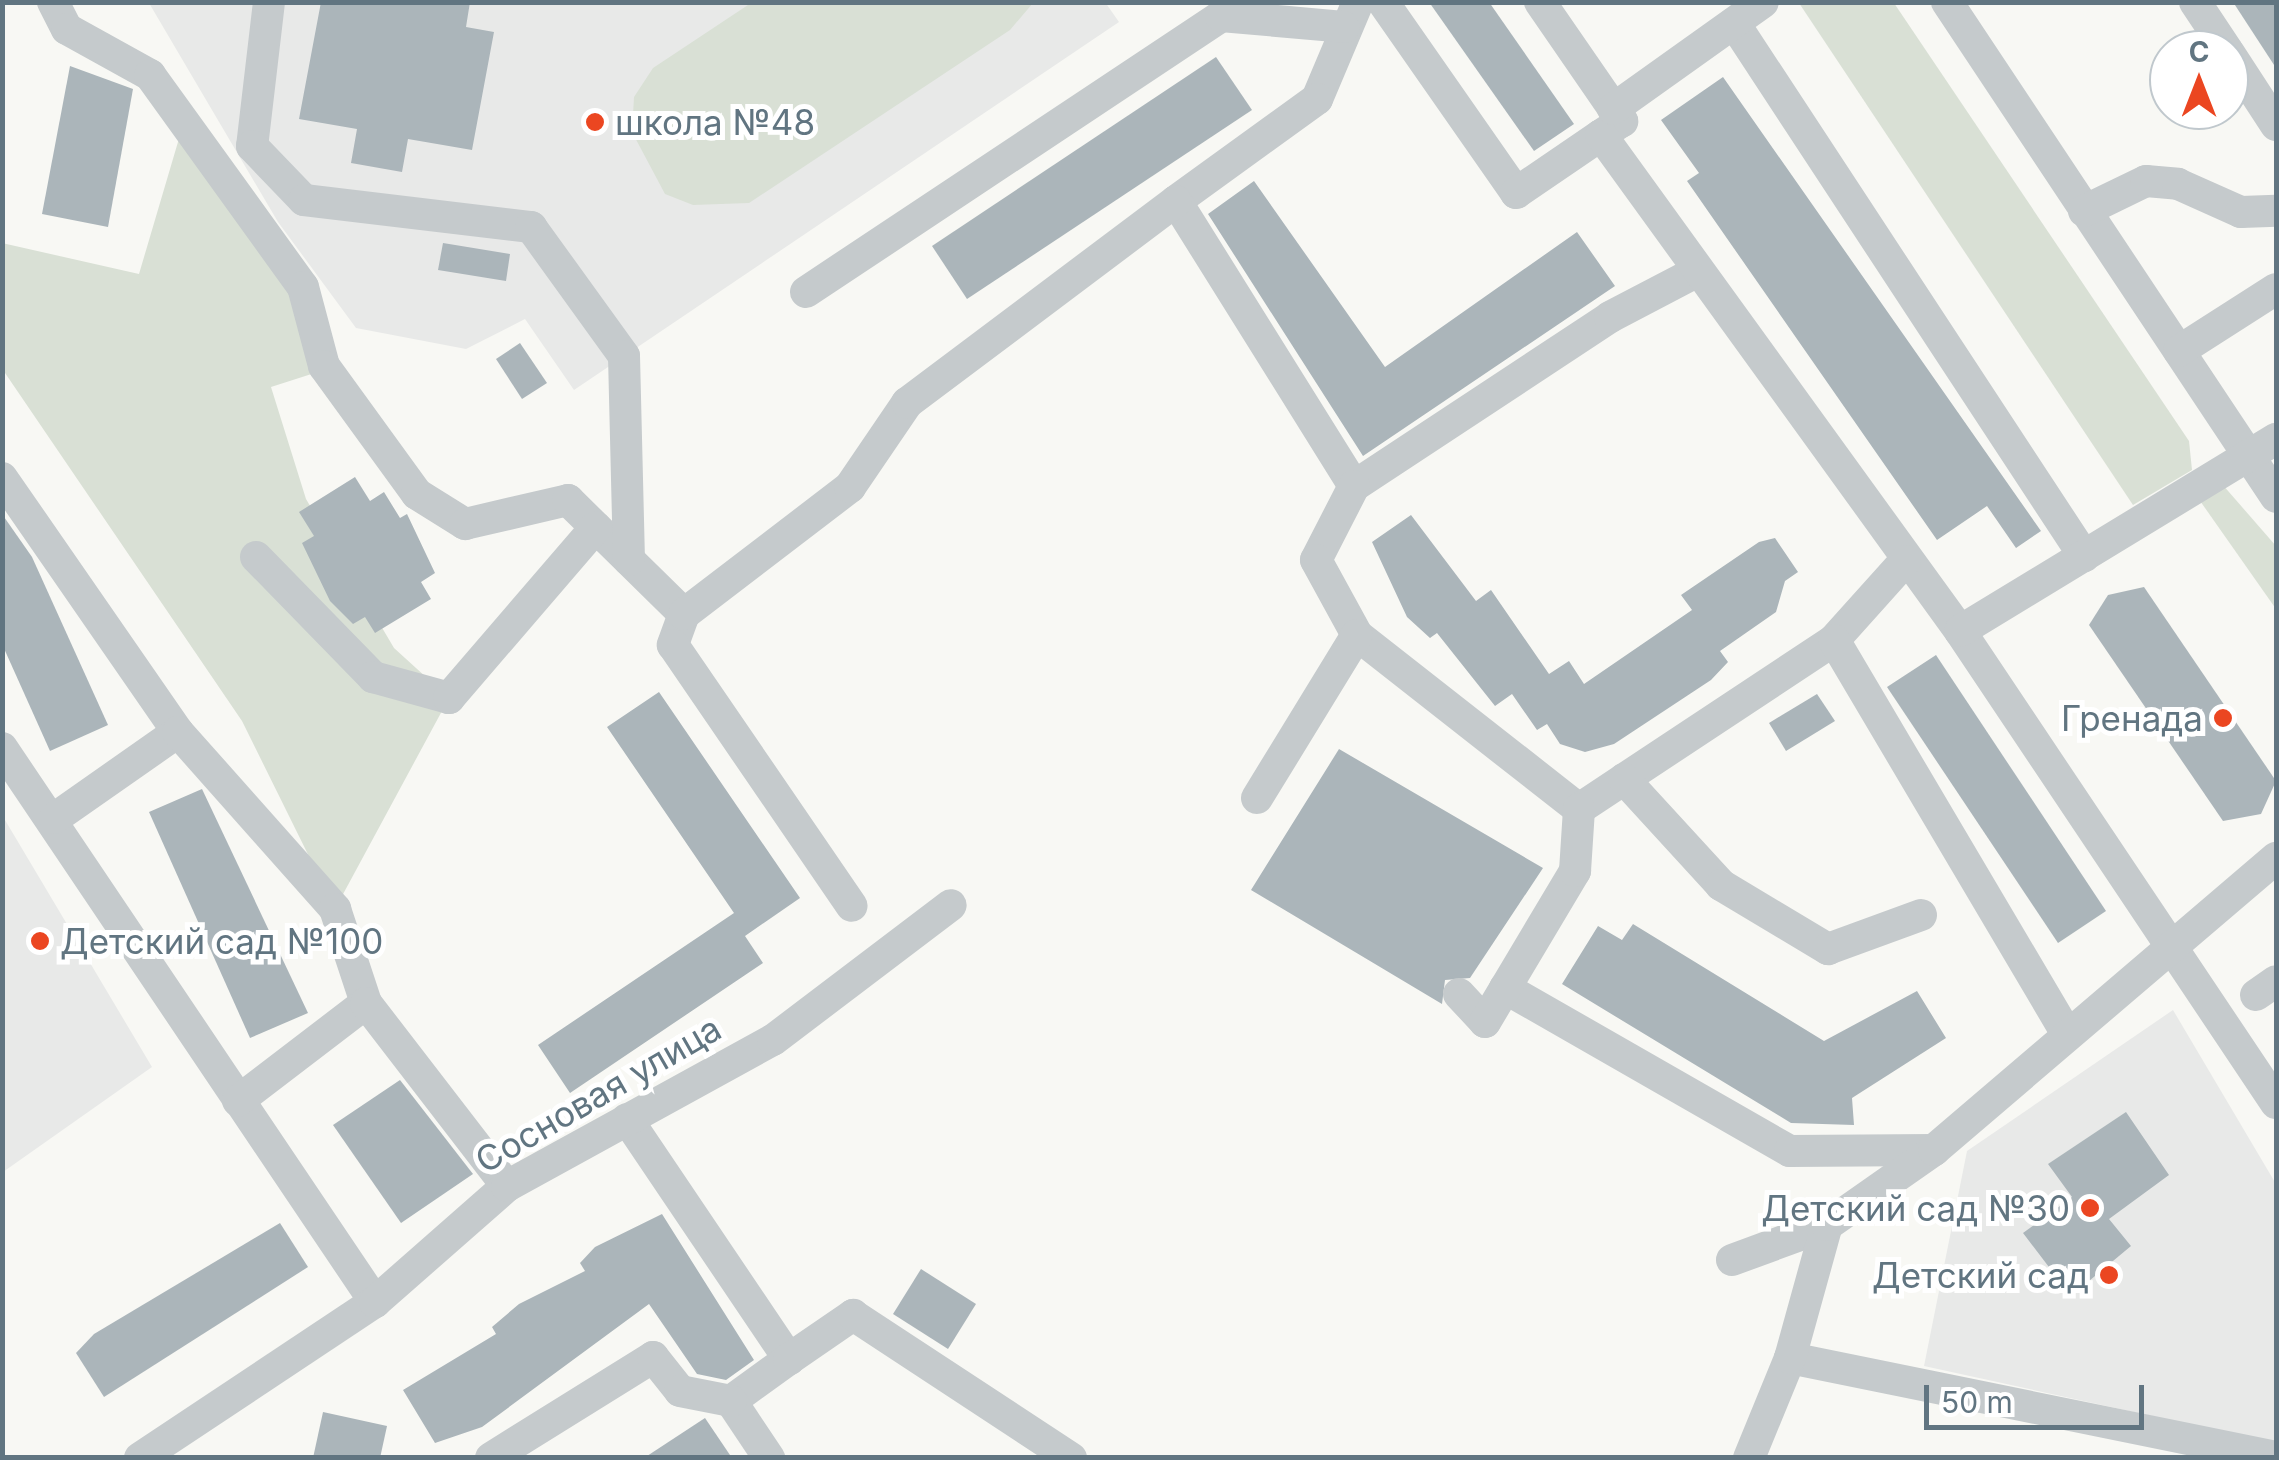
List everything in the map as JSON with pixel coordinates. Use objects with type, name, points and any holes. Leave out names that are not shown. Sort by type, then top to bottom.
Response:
[{"type":"street","points":[[54,2],[68,28],[150,74],[303,287],[324,366],[418,494],[465,524],[568,500],[684,614]]},
{"type":"street","points":[[269,2],[252,146],[304,200],[531,227],[624,356],[629,560]]},
{"type":"street","points":[[1383,2],[1516,193],[1763,2]]},
{"type":"street","points":[[1540,2],[1607,122],[1698,271],[1905,561],[1960,631],[2276,1103]]},
{"type":"street","points":[[1947,2],[2179,351],[2262,448],[2276,497]]},
{"type":"street","points":[[2195,2],[2213,30]]},
{"type":"street","points":[[806,292],[1221,16],[1351,14],[1317,99],[907,403],[850,486],[684,614],[672,644],[852,906]]},
{"type":"street","points":[[1734,23],[2084,556]]},
{"type":"street","points":[[2249,84],[2276,125]]},
{"type":"street","points":[[2084,211],[2146,181],[2241,212],[2276,212]]},
{"type":"street","points":[[1176,201],[1354,486]]},
{"type":"street","points":[[1578,809],[1357,635],[1316,560],[1354,486],[1610,317],[1698,271]]},
{"type":"street","points":[[2179,351],[2276,289]]},
{"type":"street","points":[[1960,631],[2262,448]]},
{"type":"street","points":[[2,478],[178,732],[335,909],[366,1003],[507,1186]]},
{"type":"street","points":[[256,558],[372,677],[449,698],[596,527]]},
{"type":"street","points":[[1578,809],[1834,640],[1905,561]]},
{"type":"street","points":[[1257,798],[1357,635]]},
{"type":"street","points":[[1834,640],[2065,1031]]},
{"type":"street","points":[[55,818],[178,732]]},
{"type":"street","points":[[2,748],[55,818],[238,1101],[375,1302]]},
{"type":"street","points":[[1624,779],[1720,885],[1828,950],[1921,915]]},
{"type":"street","points":[[1460,994],[1484,1022],[1504,988],[1539,900],[1575,870],[1578,809]]},
{"type":"street","points":[[1732,1260],[1827,1225],[1934,1150],[2169,941],[2276,858]]},
{"type":"street","name":"Сосновая улица","points":[[140,1458],[375,1302],[507,1186],[773,1040],[951,905]]},
{"type":"street","points":[[1504,988],[1790,1150],[1934,1150]]},
{"type":"street","points":[[238,1101],[366,1003]]},
{"type":"street","points":[[627,1119],[789,1360]]},
{"type":"street","points":[[1749,1458],[1790,1358],[1827,1225]]},
{"type":"street","points":[[731,1401],[853,1315],[1071,1458]]},
{"type":"street","points":[[491,1458],[653,1358],[680,1391],[731,1401],[769,1458]]},
{"type":"street","points":[[1790,1358],[2257,1455]]},
{"type":"shaded area","name":"школа №48","points":[[1105,2],[1119,22],[574,390],[525,319],[466,349],[356,328],[278,222],[149,3]]},
{"type":"shaded area","points":[[751,3],[1033,3],[1010,30],[749,203],[693,205],[665,194],[632,132],[634,97],[653,68]]},
{"type":"shaded area","points":[[1799,3],[1894,3],[2189,441],[2192,470],[2133,505]]},
{"type":"shaded area","points":[[183,125],[303,287],[324,370],[271,387],[306,499],[394,648],[449,698],[335,909],[242,721],[3,370],[2,243],[139,274]]},
{"type":"shaded area","points":[[2222,484],[2276,546],[2276,609],[2198,498]]},
{"type":"shaded area","name":"Детский сад №100","points":[[2,815],[152,1067],[3,1172],[2,1172]]},
{"type":"shaded area","name":"Детский сад","points":[[2173,1010],[2276,1184],[2276,1443],[1924,1366],[1967,1151]]},
{"type":"building","points":[[321,2],[470,2],[466,27],[494,32],[472,150],[408,139],[402,172],[351,163],[357,129],[299,119]]},
{"type":"building","points":[[1429,2],[1489,2],[1574,124],[1534,151]]},
{"type":"building","points":[[2233,2],[2276,2],[2276,68]]},
{"type":"building","points":[[1216,57],[1252,110],[967,299],[932,246]]},
{"type":"building","points":[[70,66],[133,89],[108,227],[42,214]]},
{"type":"building","points":[[1723,77],[2041,531],[2016,548],[1987,506],[1937,540],[1687,181],[1699,173],[1661,120]]},
{"type":"building","points":[[1254,181],[1385,367],[1577,232],[1615,286],[1363,456],[1208,214]]},
{"type":"building","points":[[443,243],[510,254],[506,281],[438,270]]},
{"type":"building","points":[[520,343],[547,383],[522,399],[496,359]]},
{"type":"building","points":[[355,477],[370,501],[384,492],[400,518],[407,514],[435,573],[421,582],[431,599],[375,633],[365,617],[353,624],[330,601],[302,543],[314,536],[299,512]]},
{"type":"building","points":[[2,514],[32,557],[108,725],[50,751],[2,644]]},
{"type":"building","points":[[1411,515],[1476,601],[1491,590],[1549,674],[1569,661],[1584,684],[1692,610],[1681,595],[1759,542],[1775,538],[1798,572],[1785,581],[1776,612],[1720,651],[1728,662],[1711,680],[1614,744],[1585,752],[1560,744],[1547,724],[1537,730],[1512,694],[1495,706],[1437,633],[1430,638],[1407,617],[1372,542]]},
{"type":"building","points":[[2144,587],[2276,781],[2261,814],[2223,821],[2089,625],[2108,595]]},
{"type":"building","points":[[1936,655],[2106,911],[2058,943],[1887,687]]},
{"type":"building","points":[[659,692],[800,898],[745,936],[763,963],[570,1093],[538,1045],[734,913],[607,727]]},
{"type":"building","points":[[1817,694],[1835,721],[1786,751],[1769,723]]},
{"type":"building","points":[[1339,749],[1543,868],[1470,978],[1445,980],[1442,1004],[1251,890]]},
{"type":"building","points":[[202,789],[308,1013],[250,1038],[149,812]]},
{"type":"building","points":[[1633,924],[1824,1041],[1917,991],[1946,1038],[1852,1098],[1854,1125],[1791,1123],[1562,984],[1598,926],[1622,940]]},
{"type":"building","points":[[400,1080],[473,1174],[401,1223],[333,1125]]},
{"type":"building","name":"Детский сад №30","points":[[2126,1112],[2169,1175],[2109,1219],[2131,1246],[2071,1296],[2023,1233],[2072,1197],[2048,1164]]},
{"type":"building","points":[[662,1214],[754,1360],[726,1380],[697,1374],[649,1304],[482,1427],[435,1443],[403,1390],[496,1334],[492,1327],[519,1304],[585,1271],[580,1263],[595,1247]]},
{"type":"building","points":[[280,1223],[308,1267],[104,1397],[76,1353],[94,1334]]},
{"type":"building","points":[[921,1269],[976,1304],[948,1349],[893,1314]]},
{"type":"building","points":[[323,1412],[387,1426],[380,1458],[313,1458]]},
{"type":"building","points":[[705,1418],[732,1458],[644,1458]]},
{"type":"place","name":"школа №48","points":[[595,122]]},
{"type":"place","name":"Гренада","points":[[2223,718]]},
{"type":"place","name":"Детский сад №100","points":[[40,941]]},
{"type":"place","name":"Детский сад №30","points":[[2090,1208]]},
{"type":"place","name":"Детский сад","points":[[2109,1275]]}]
